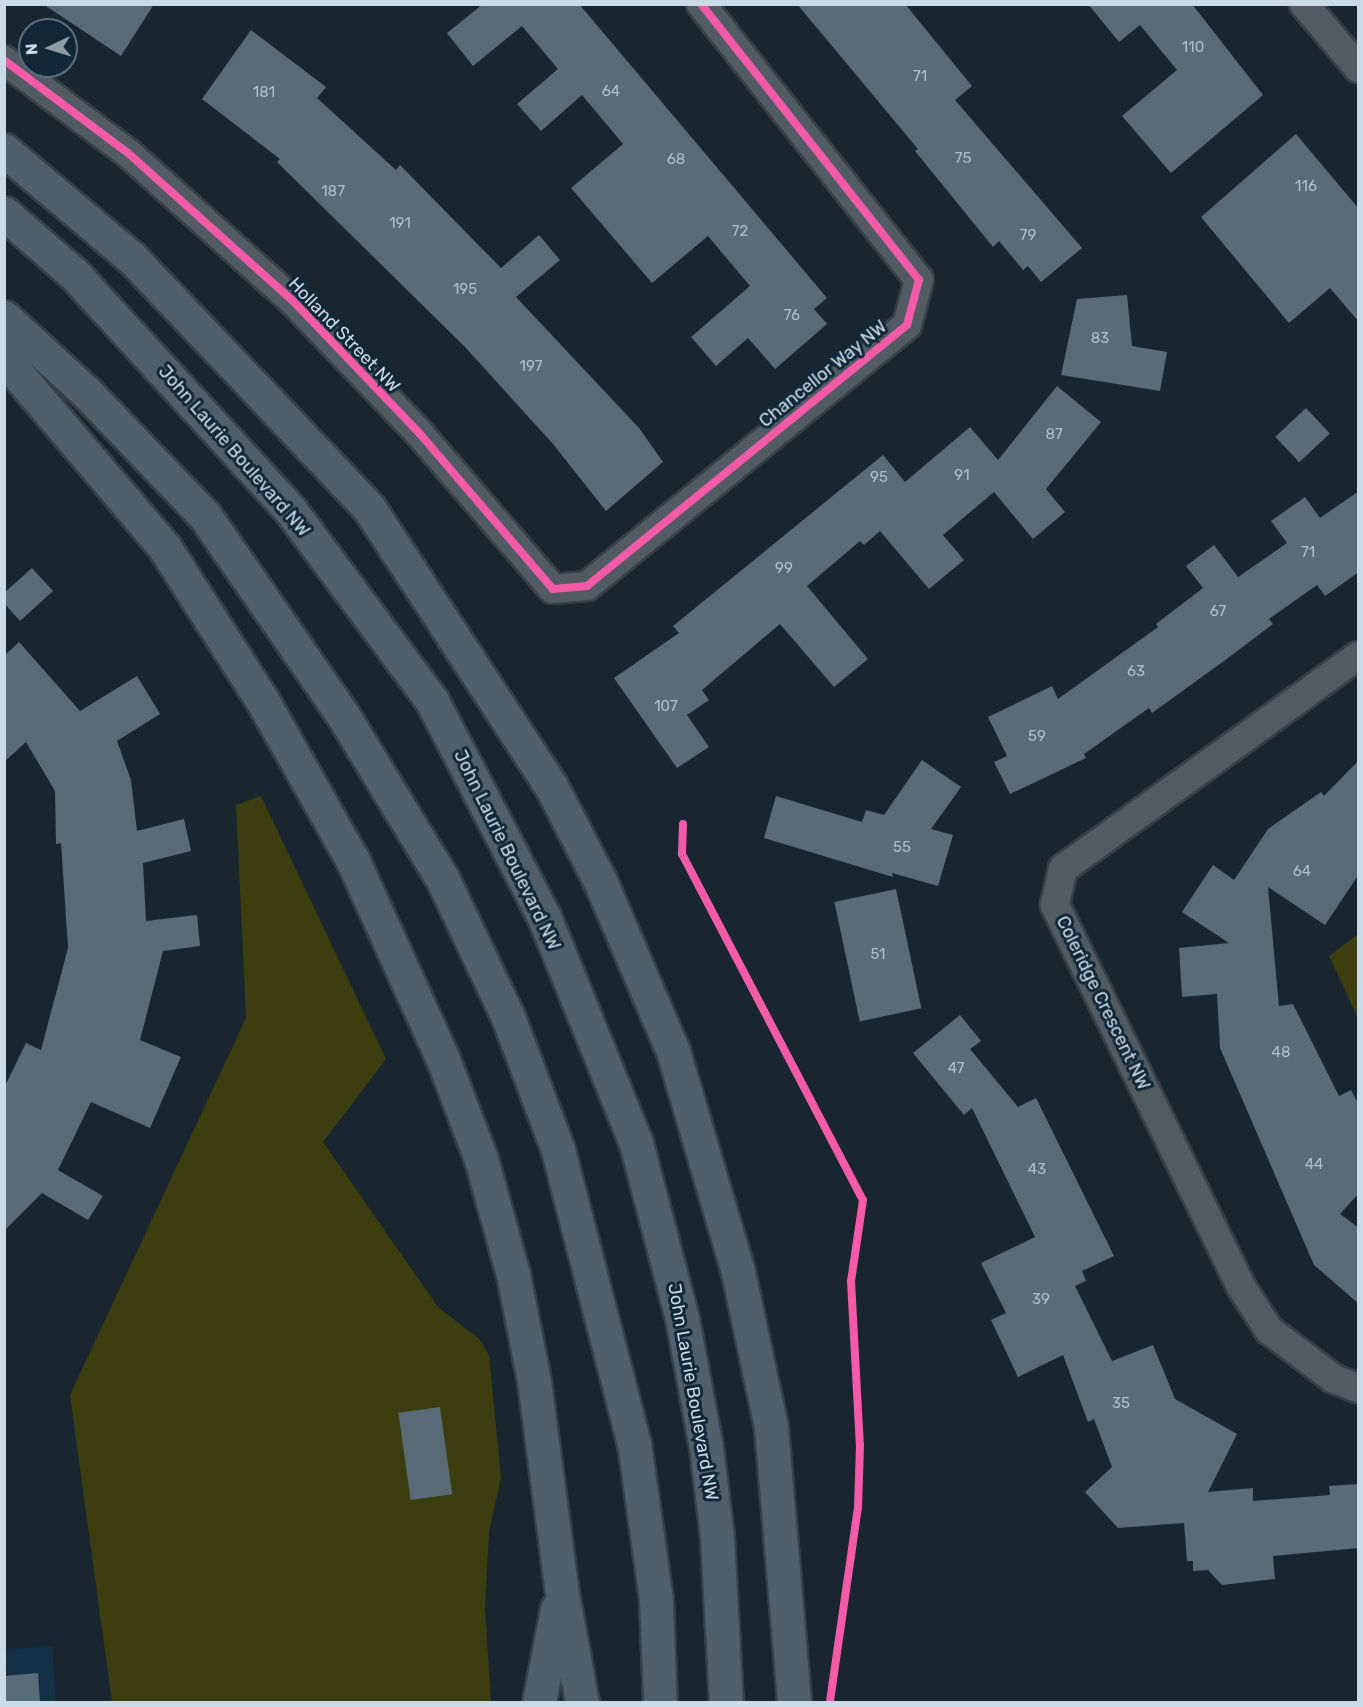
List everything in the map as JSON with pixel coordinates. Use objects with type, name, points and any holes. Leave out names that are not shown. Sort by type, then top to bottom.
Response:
[{"type":"main road","points":[[4,150],[132,258],[369,508],[550,786],[600,881],[673,1051],[738,1272],[771,1427],[789,1618],[791,1700]]},
{"type":"main road","name":"John Laurie Boulevard NW","points":[[4,213],[75,275],[291,511],[432,701],[545,919],[636,1143],[682,1318],[706,1446],[717,1537],[726,1702]]},
{"type":"main road","points":[[4,318],[88,394],[205,516],[344,717],[452,900],[508,1017],[558,1150],[634,1443],[656,1600],[660,1702]]},
{"type":"main road","points":[[4,352],[9,364],[165,548],[262,700],[353,861],[439,1049],[481,1159],[513,1274],[545,1447],[561,1587],[582,1702]]},
{"type":"main road","points":[[539,1702],[561,1587]]},
{"type":"street","name":"Chancellor Way NW","points":[[553,589],[587,586],[907,325],[919,280],[701,4]]},
{"type":"street","points":[[1304,4],[1359,68]]},
{"type":"street","name":"Holland Street NW","points":[[4,60],[128,153],[293,301],[420,434],[553,589]]},
{"type":"street","name":"Coleridge Crescent NW","points":[[1359,656],[1063,869],[1055,905],[1240,1285],[1269,1330],[1334,1379],[1359,1388]]},
{"type":"shaded area","points":[[261,796],[386,1059],[323,1142],[438,1307],[479,1339],[489,1355],[501,1478],[489,1531],[485,1608],[491,1702],[112,1702],[70,1395],[246,1018],[236,805]]},
{"type":"shaded area","points":[[1358,934],[1358,1018],[1329,956]]},
{"type":"shaded area","points":[[52,1646],[56,1702],[9,1702],[5,1649]]},
{"type":"building","points":[[43,4],[154,4],[121,56],[78,27],[78,18],[64,18]]},
{"type":"building","points":[[483,4],[579,4],[827,298],[814,309],[827,324],[775,369],[748,338],[716,366],[691,337],[750,286],[708,236],[652,283],[571,188],[623,144],[582,95],[541,131],[517,104],[558,69],[522,26],[473,66],[447,33]]},
{"type":"building","points":[[797,4],[905,4],[972,86],[955,100],[1082,248],[1041,282],[1028,266],[1023,270],[999,241],[993,247],[915,151],[918,149]]},
{"type":"building","points":[[1088,4],[1192,4],[1263,95],[1171,173],[1122,116],[1177,70],[1140,25],[1119,42]]},
{"type":"building","points":[[251,30],[326,87],[317,98],[396,170],[400,165],[501,268],[539,235],[560,260],[516,297],[639,428],[663,462],[606,511],[553,444],[465,347],[277,162],[280,159],[202,99]]},
{"type":"building","points":[[1296,134],[1359,209],[1359,322],[1330,288],[1289,323],[1201,217]]},
{"type":"building","points":[[1127,295],[1132,346],[1167,352],[1160,391],[1061,375],[1077,299]]},
{"type":"building","points":[[1057,386],[1101,422],[1046,489],[1065,512],[1033,539],[994,492],[943,535],[964,560],[929,589],[880,531],[864,545],[860,541],[807,586],[868,659],[834,687],[780,624],[702,690],[709,700],[687,715],[709,747],[677,768],[614,678],[679,633],[673,626],[883,455],[905,482],[970,427],[998,460]]},
{"type":"building","points":[[1306,408],[1330,434],[1299,462],[1275,437]]},
{"type":"building","points":[[1359,491],[1359,572],[1325,596],[1317,585],[1269,619],[1273,624],[1224,661],[1152,713],[1149,708],[1084,754],[1086,758],[1010,794],[994,762],[1007,756],[988,717],[1052,686],[1058,699],[1158,627],[1156,624],[1203,588],[1186,566],[1214,545],[1238,577],[1287,543],[1271,521],[1305,497],[1320,518]]},
{"type":"building","points":[[32,568],[53,591],[20,621],[4,603],[4,593]]},
{"type":"building","points":[[19,642],[80,711],[137,676],[160,714],[117,741],[131,780],[137,831],[184,819],[191,851],[143,863],[146,921],[197,915],[200,946],[163,951],[140,1040],[181,1057],[150,1128],[91,1102],[58,1170],[103,1196],[88,1220],[42,1193],[4,1231],[4,1088],[26,1043],[41,1050],[68,948],[61,843],[56,844],[55,791],[26,742],[4,762],[4,656]]},
{"type":"building","points":[[922,760],[961,787],[931,829],[953,835],[938,886],[892,873],[893,877],[764,838],[776,796],[862,822],[866,810],[884,815]]},
{"type":"building","points":[[1359,760],[1359,874],[1325,925],[1268,887],[1279,1006],[1293,1004],[1339,1096],[1351,1090],[1359,1105],[1359,1193],[1340,1214],[1359,1228],[1359,1304],[1314,1265],[1220,1048],[1217,994],[1182,997],[1179,948],[1229,943],[1182,912],[1213,865],[1234,880],[1268,829],[1321,792],[1324,796]]},
{"type":"building","points":[[896,889],[921,1008],[860,1021],[834,902]]},
{"type":"building","points":[[960,1015],[981,1041],[970,1049],[1018,1107],[1036,1098],[1114,1256],[1082,1271],[1086,1281],[1075,1286],[1112,1361],[1153,1345],[1175,1399],[1237,1434],[1208,1492],[1253,1488],[1253,1501],[1330,1495],[1329,1486],[1359,1484],[1359,1548],[1273,1556],[1275,1579],[1222,1585],[1208,1570],[1193,1571],[1193,1561],[1187,1561],[1184,1523],[1118,1528],[1085,1492],[1112,1467],[1094,1419],[1088,1422],[1063,1355],[1018,1377],[991,1320],[1006,1313],[981,1263],[1035,1237],[972,1108],[964,1115],[913,1053]]},
{"type":"building","points":[[440,1407],[452,1494],[411,1500],[398,1413]]},
{"type":"building","points":[[38,1673],[40,1702],[4,1702],[4,1676]]},
{"type":"cycle path","points":[[4,60],[128,153],[293,301],[420,434],[553,589],[587,586],[907,325],[919,280],[701,4]]},
{"type":"cycle path","points":[[683,824],[682,854],[863,1200],[851,1281],[860,1445],[858,1507],[830,1702]]}]
